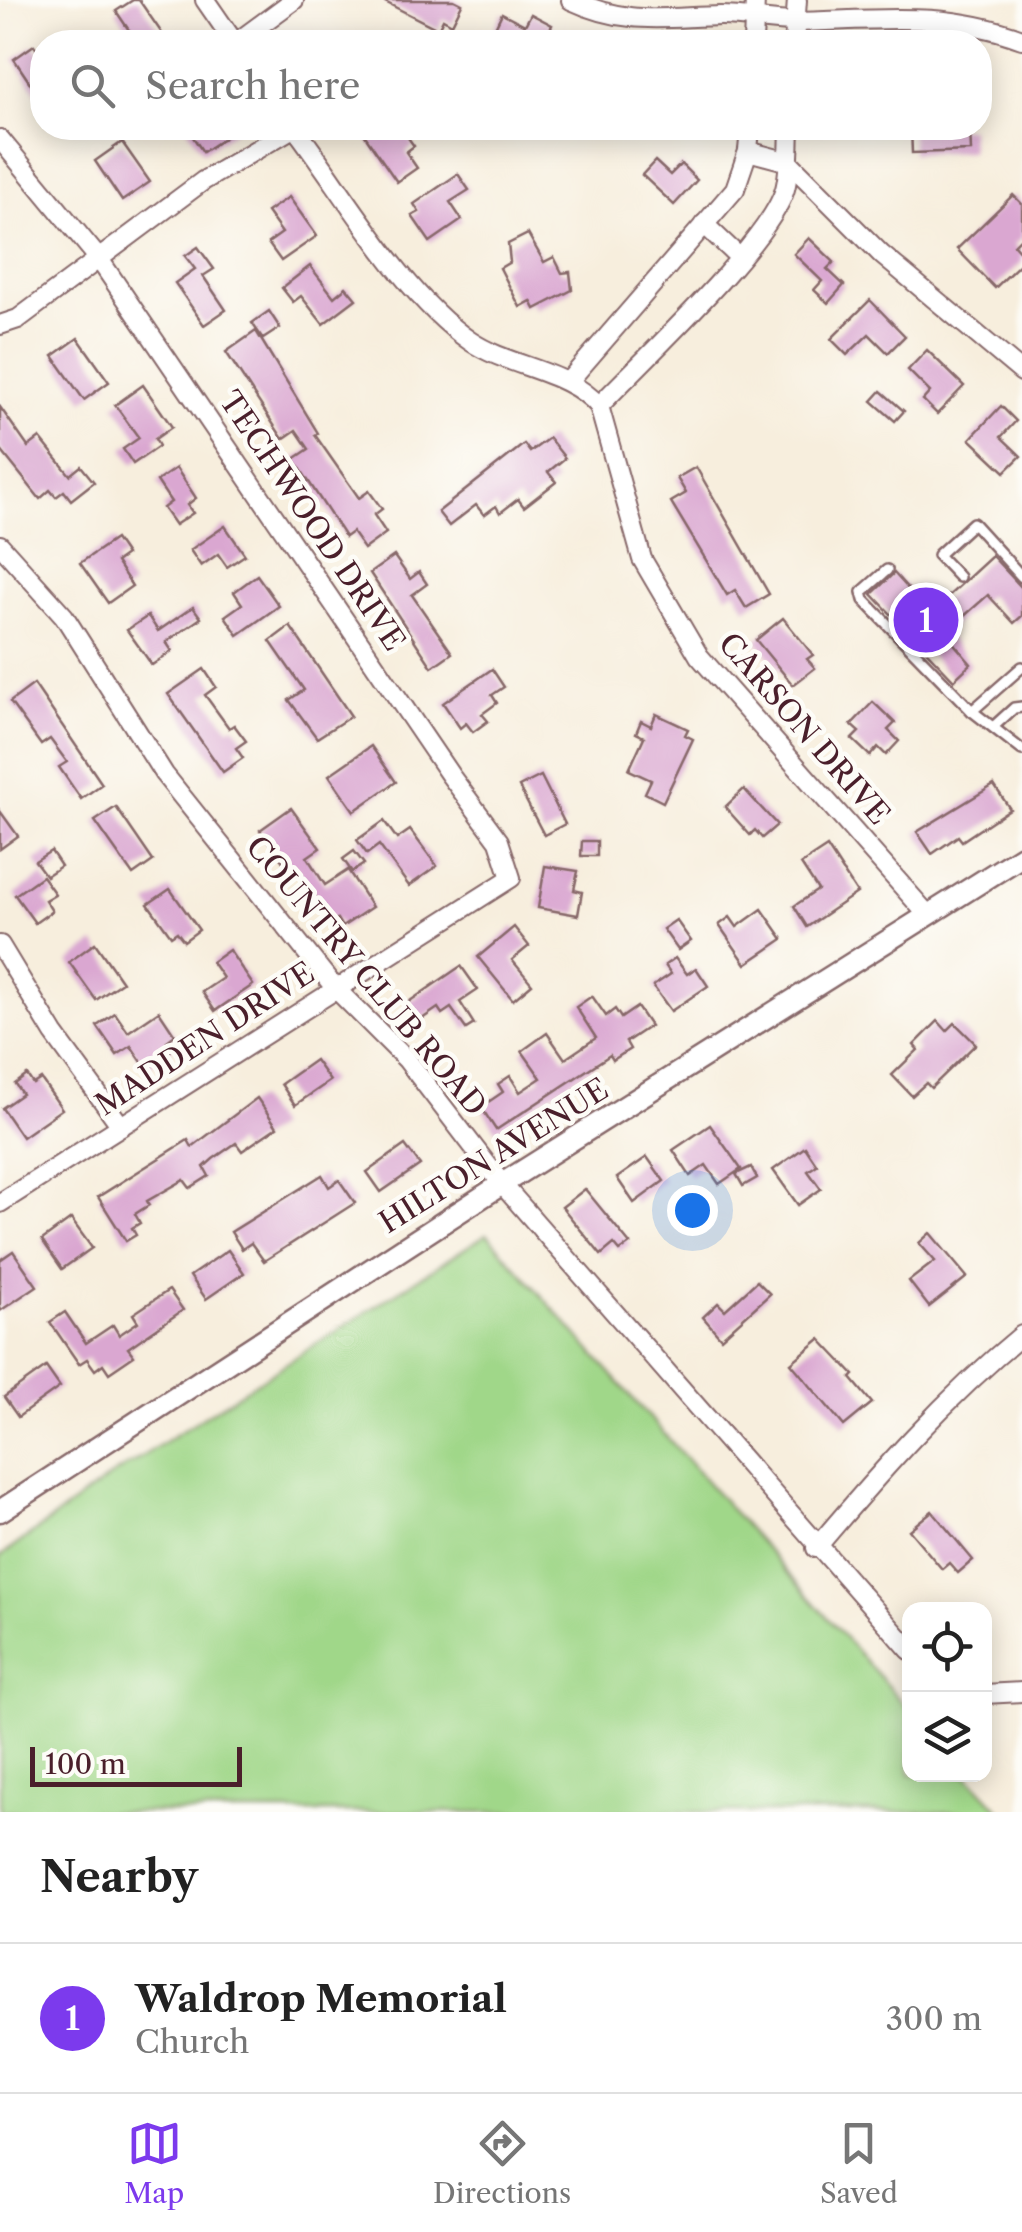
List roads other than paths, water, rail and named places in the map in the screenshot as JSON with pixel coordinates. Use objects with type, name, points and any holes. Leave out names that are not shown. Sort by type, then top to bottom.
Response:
[{"type":"street","points":[[205,0],[227,30]]},
{"type":"street","points":[[253,30],[294,0]]},
{"type":"street","points":[[572,0],[642,21],[724,16],[795,22],[900,17],[976,22],[1022,38]]},
{"type":"street","points":[[754,30],[755,0]]},
{"type":"street","points":[[795,30],[797,0]]},
{"type":"street","name":"TECHWOOD DRIVE","points":[[0,139],[99,259],[450,776],[500,841],[511,878],[441,922]]},
{"type":"street","points":[[0,325],[18,318],[203,180],[273,140]]},
{"type":"street","points":[[303,140],[415,295],[471,342],[528,370],[586,390],[599,406],[740,258],[770,220],[785,192],[790,140]]},
{"type":"street","points":[[568,382],[734,189],[749,140]]},
{"type":"street","points":[[748,151],[789,162],[882,255],[1022,372]]},
{"type":"street","points":[[704,224],[740,258]]},
{"type":"street","name":"CARSON DRIVE","points":[[599,406],[642,560],[699,656],[927,914]]},
{"type":"street","name":"COUNTRY CLUB ROAD","points":[[0,545],[64,616],[164,774],[335,988],[406,1060],[502,1184],[738,1449],[816,1548],[902,1641]]},
{"type":"street","name":"HILTON AVENUE","points":[[0,1511],[502,1184],[1022,856]]},
{"type":"street","name":"MADDEN DRIVE","points":[[0,1203],[441,922]]},
{"type":"street","points":[[2,952],[54,1034],[121,1126]]},
{"type":"street","points":[[816,1548],[905,1442],[961,1385],[1022,1335]]},
{"type":"street","points":[[992,1694],[1022,1692]]},
{"type":"lane","points":[[960,577],[938,554],[973,523],[1022,576]]},
{"type":"lane","points":[[887,570],[862,592],[864,600],[972,711],[1022,750]]},
{"type":"lane","points":[[972,711],[1022,666]]},
{"type":"lane","points":[[993,727],[1022,707]]},
{"type":"place","name":"Waldrop Memorial","points":[[926,620]]}]
